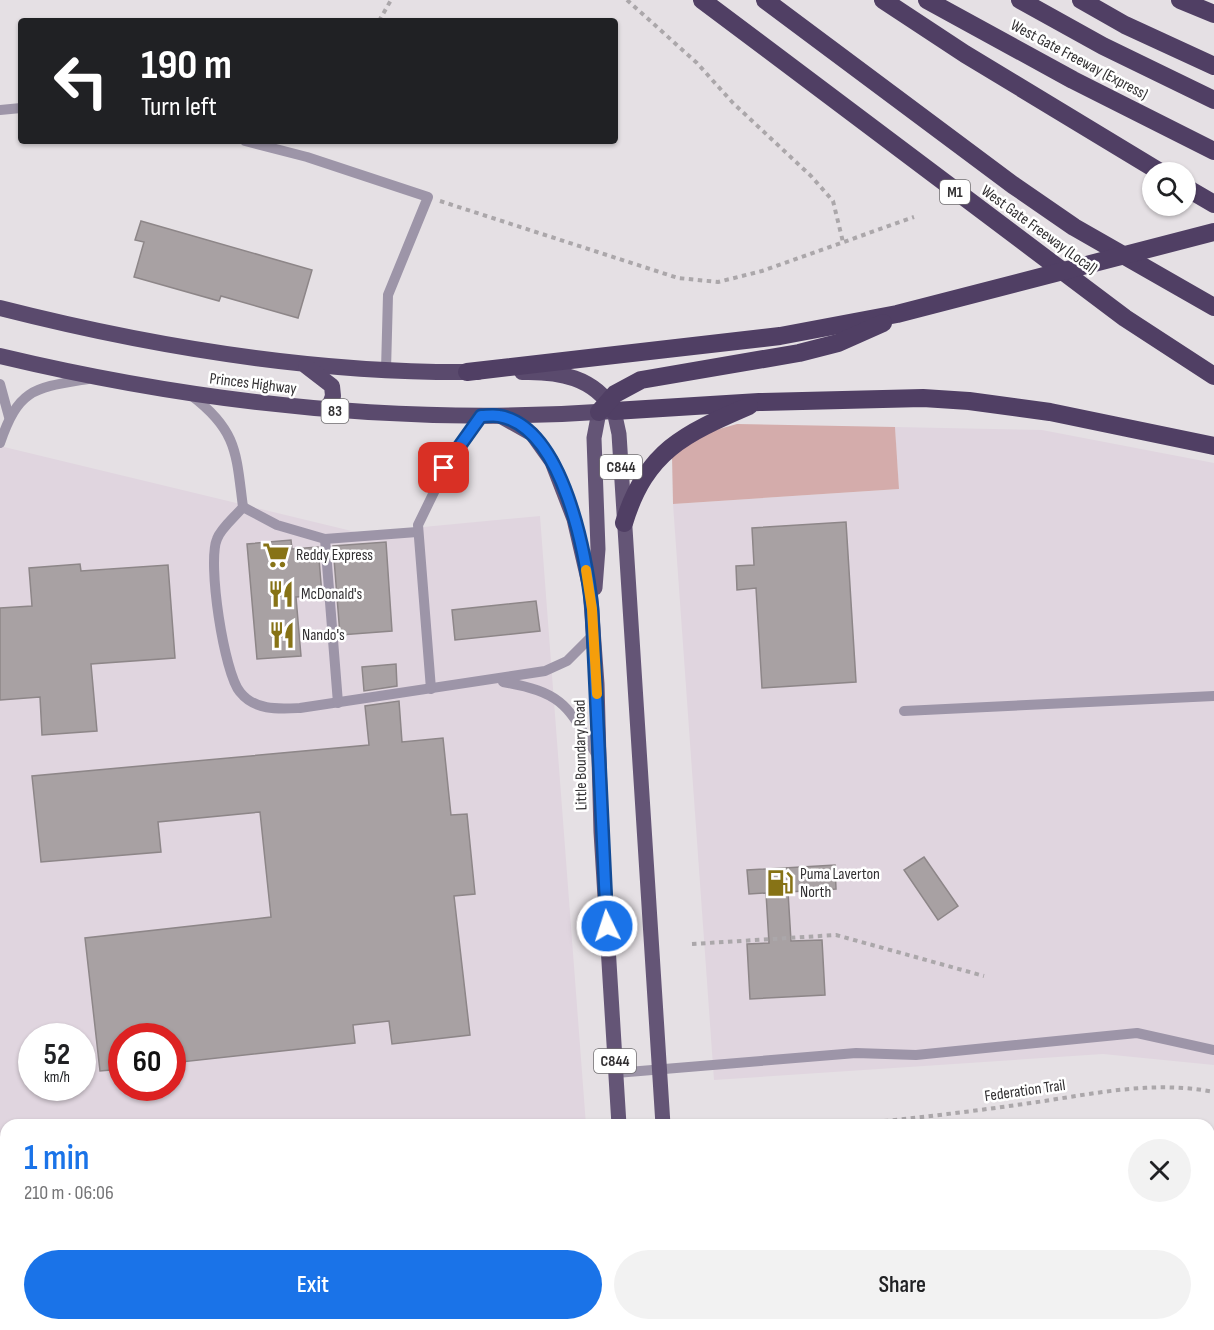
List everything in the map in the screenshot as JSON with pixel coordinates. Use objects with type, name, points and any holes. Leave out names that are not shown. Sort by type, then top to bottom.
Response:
[{"type":"highway","name":"West Gate Freeway (Local)","points":[[702,0],[1106,304],[1214,376]]},
{"type":"highway","points":[[765,0],[1074,227],[1214,307]]},
{"type":"highway","points":[[883,0],[974,60],[1143,162]]},
{"type":"highway","name":"West Gate Freeway (Express)","points":[[927,0],[1072,80],[1214,151]]},
{"type":"highway","name":"West Gate Freeway (Express)","points":[[1020,0],[1103,46],[1214,100]]},
{"type":"highway","points":[[1082,0],[1125,25],[1214,66]]},
{"type":"highway","points":[[1180,0],[1214,14]]},
{"type":"highway","points":[[1196,193],[1214,204]]},
{"type":"highway","points":[[467,372],[577,358],[660,352],[757,340],[897,314],[1213,232]]},
{"type":"highway","name":"Princes Highway","points":[[0,308],[174,347],[305,365],[386,370],[529,371],[570,376],[588,383],[607,408]]},
{"type":"highway","points":[[607,408],[641,380],[761,360],[838,343],[876,327],[897,314]]},
{"type":"highway","name":"Princes Highway","points":[[0,356],[190,394],[328,410],[500,416],[607,408]]},
{"type":"highway","points":[[305,365],[332,386],[333,396],[328,410]]},
{"type":"highway","points":[[607,408],[924,398],[969,401],[1050,412],[1214,446]]},
{"type":"highway","points":[[624,523],[640,486],[668,449],[701,427],[759,402]]},
{"type":"main road","name":"C844","points":[[607,408],[619,434],[659,1071],[669,1119]]},
{"type":"main road","name":"C844","points":[[592,609],[598,549],[594,432],[607,408]]},
{"type":"main road","name":"Little Boundary Road","points":[[500,416],[535,436],[557,472],[576,529],[592,609],[600,762],[601,832],[619,1119]]},
{"type":"lane","points":[[0,110],[18,108]]},
{"type":"lane","points":[[257,144],[307,157],[428,197],[388,295],[386,370]]},
{"type":"lane","points":[[0,443],[9,417],[20,400],[38,390],[101,377]]},
{"type":"lane","points":[[0,384],[9,417]]},
{"type":"lane","points":[[190,394],[213,412],[229,434],[236,457],[243,507],[216,540],[216,583],[224,651],[231,675],[240,693],[258,705],[272,709],[338,703],[553,669],[567,661],[594,635]]},
{"type":"lane","points":[[431,689],[417,532],[426,504],[444,468],[481,416]]},
{"type":"lane","points":[[243,507],[277,525],[326,539],[417,532]]},
{"type":"lane","points":[[326,539],[338,703]]},
{"type":"lane","points":[[494,680],[529,686],[564,704],[600,762]]},
{"type":"lane","points":[[904,711],[1214,696]]},
{"type":"lane","points":[[616,1073],[856,1053],[916,1055],[1137,1033],[1214,1050]]},
{"type":"path","points":[[381,18],[391,0]]},
{"type":"path","points":[[627,0],[697,63],[733,103],[812,177],[832,201],[843,242]]},
{"type":"path","points":[[428,197],[678,278],[718,282],[762,271],[914,217]]},
{"type":"path","points":[[692,944],[836,935],[984,976]]},
{"type":"path","name":"Federation Trail","points":[[914,1119],[1125,1088],[1170,1086],[1214,1092]]},
{"type":"shaded area","points":[[737,424],[895,427],[899,489],[673,504],[672,456],[705,433]]},
{"type":"shaded area","points":[[895,427],[1042,430],[1214,463],[1214,1065],[1103,1054],[714,1080],[673,504],[899,489]]},
{"type":"shaded area","points":[[0,446],[360,533],[540,516],[586,1119],[0,1119]]},
{"type":"building","points":[[141,221],[312,270],[298,318],[221,296],[219,301],[134,277],[144,242],[135,240]]},
{"type":"building","points":[[846,522],[856,682],[762,688],[756,588],[737,590],[736,566],[754,565],[752,528]]},
{"type":"building","points":[[291,540],[292,549],[318,547],[322,595],[296,597],[301,656],[257,659],[247,544]]},
{"type":"building","points":[[386,542],[392,631],[340,635],[333,546]]},
{"type":"building","points":[[80,564],[81,571],[168,565],[175,658],[91,664],[97,731],[42,735],[40,697],[0,700],[0,608],[32,606],[29,568]]},
{"type":"building","points":[[536,601],[540,631],[455,640],[452,610]]},
{"type":"building","points":[[396,664],[397,686],[364,691],[362,667]]},
{"type":"building","points":[[399,701],[402,742],[443,738],[451,815],[467,814],[475,894],[454,896],[470,1035],[392,1044],[389,1021],[353,1025],[355,1043],[186,1061],[186,1023],[108,1023],[108,1070],[100,1071],[85,938],[271,917],[260,812],[158,822],[161,852],[41,862],[32,776],[369,745],[365,706]]},
{"type":"building","points":[[924,857],[958,906],[938,920],[904,870]]},
{"type":"building","points":[[835,865],[836,889],[788,892],[791,941],[822,940],[825,995],[750,999],[747,944],[769,943],[766,893],[749,894],[747,870]]},
{"type":"slow traffic","points":[[586,570],[592,609],[597,694]]},
{"type":"place","name":"Reddy Express","points":[[276,555]]},
{"type":"place","name":"McDonald's","points":[[281,594]]},
{"type":"place","name":"Nando's","points":[[282,635]]},
{"type":"place","name":"Puma Laverton North","points":[[780,883]]},
{"type":"route","points":[[444,468],[459,443],[481,416],[500,416],[527,430],[543,446],[568,499],[587,573],[592,609],[607,926]]}]
